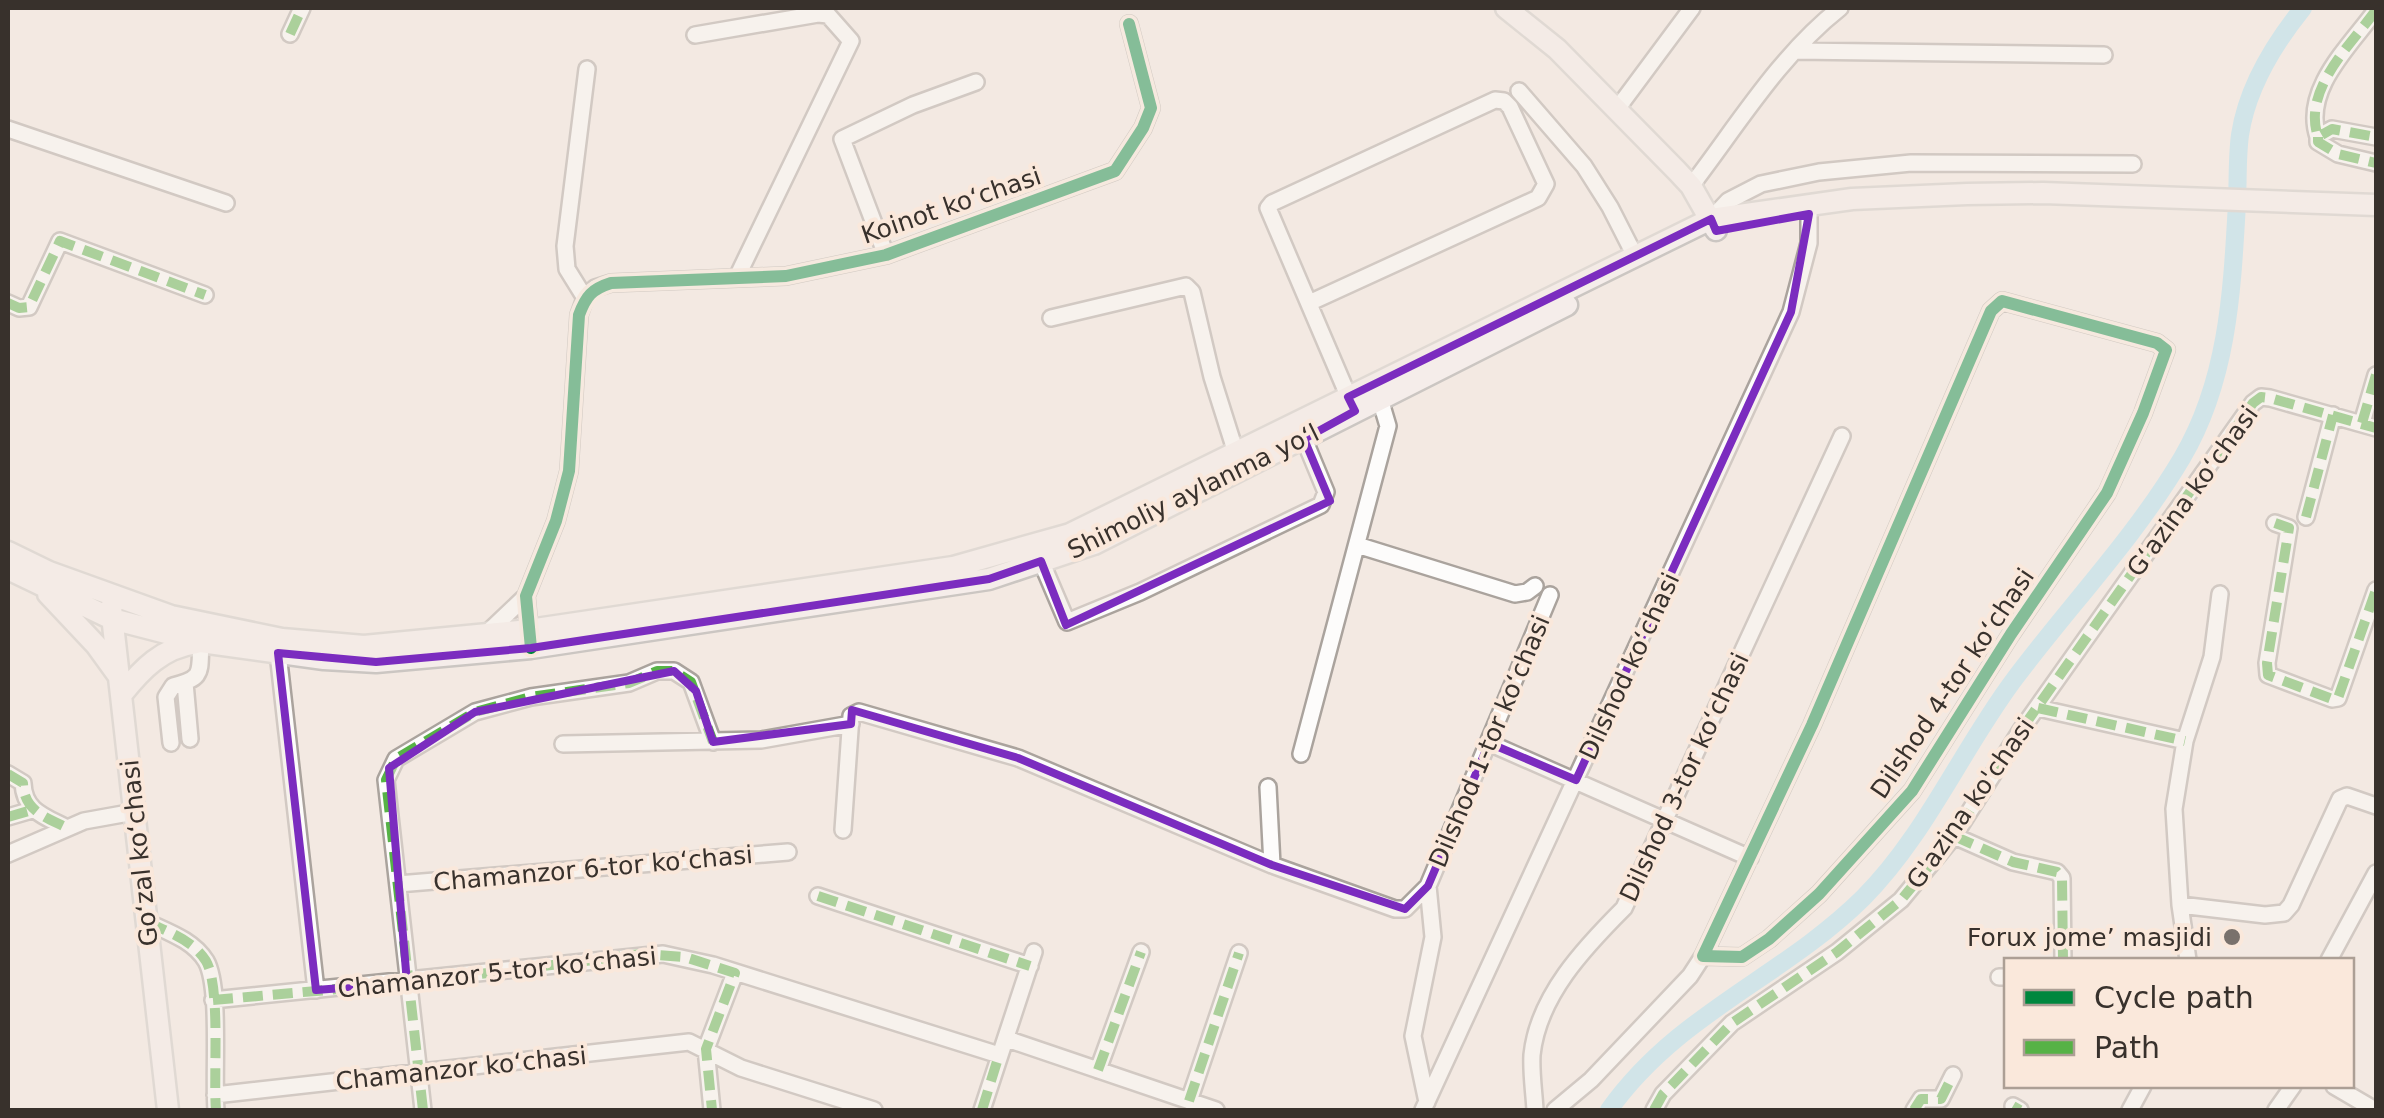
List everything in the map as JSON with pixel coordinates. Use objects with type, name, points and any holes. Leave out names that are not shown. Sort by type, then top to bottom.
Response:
[{"type":"main road","points":[[1506,8],[1557,49],[1691,186],[1714,225]]},
{"type":"main road","name":"Shimoliy aylanma yoʻl","points":[[870,588],[1070,534],[1236,453],[1352,404],[1634,256],[1714,225],[1809,204],[1900,195],[2043,193],[2376,205]]},
{"type":"main road","name":"Shimoliy aylanma yoʻl","points":[[8,569],[112,619],[201,642],[376,662],[870,588],[990,579],[1094,544],[1304,439],[1352,404],[1380,399],[1714,225],[1922,206],[2081,205],[2114,198]]},
{"type":"main road","name":"Shimoliy aylanma yoʻl","points":[[8,552],[48,572],[171,616],[282,639],[364,646],[484,636],[530,639]]},
{"type":"main road","points":[[40,585],[96,644],[121,686],[158,656],[184,644],[201,642]]},
{"type":"main road","name":"Goʻzal koʻchasi","points":[[110,595],[168,1110]]},
{"type":"street","points":[[290,34],[302,8]]},
{"type":"street","points":[[1616,109],[1692,8]]},
{"type":"street","points":[[1691,186],[1795,51],[1817,25],[1840,8]]},
{"type":"street","points":[[2376,10],[2322,84],[2313,115],[2318,142],[2326,149],[2376,162]]},
{"type":"street","points":[[696,36],[818,14],[828,15],[852,41],[737,276]]},
{"type":"street","name":"Koinot koʻchasi","points":[[585,298],[595,288],[611,283],[786,276],[886,255],[1114,171],[1151,108],[1129,24]]},
{"type":"street","points":[[1795,51],[2104,55]]},
{"type":"street","points":[[484,636],[526,596],[556,521],[569,472],[579,316],[585,298],[567,269],[565,246],[587,69]]},
{"type":"street","points":[[886,255],[842,139],[912,105],[976,82]]},
{"type":"street","points":[[1519,91],[1584,166],[1634,256]]},
{"type":"street","points":[[1309,303],[1538,198],[1546,184],[1504,100],[1495,100],[1268,208],[1352,404]]},
{"type":"street","points":[[8,129],[226,203]]},
{"type":"street","points":[[2318,136],[2332,129],[2376,137]]},
{"type":"street","points":[[1714,225],[1728,201],[1761,184],[1819,172],[1911,163],[2133,164]]},
{"type":"street","name":"Dilshod koʻchasi","points":[[1425,1106],[1792,312],[1810,243],[1809,214]]},
{"type":"street","points":[[8,303],[29,307],[60,241],[205,295]]},
{"type":"street","points":[[1051,318],[1186,286],[1192,292],[1212,377],[1236,453]]},
{"type":"street","name":"Dilshod 4-tor koʻchasi","points":[[1554,1110],[1592,1080],[1690,976],[1703,956],[1812,725],[1996,304],[2011,302],[2163,346],[2165,358],[2107,493],[2011,634],[1912,791],[1820,894],[1769,939],[1742,957],[1703,956]]},
{"type":"street","points":[[2370,426],[2376,374]]},
{"type":"street","name":"Gʻazina koʻchasi","points":[[2124,586],[2261,396],[2370,426]]},
{"type":"street","points":[[1301,754],[1388,426],[1380,399]]},
{"type":"street","points":[[2306,517],[2334,414]]},
{"type":"street","name":"Dilshod 3-tor koʻchasi","points":[[1535,1110],[1532,1052],[1547,1005],[1585,949],[1624,908],[1842,436]]},
{"type":"street","points":[[1041,561],[1067,622],[1140,592],[1321,505],[1326,492],[1304,439]]},
{"type":"street","points":[[2275,523],[2290,528],[2266,663],[2268,675],[2338,698],[2376,590]]},
{"type":"street","points":[[1357,545],[1515,594],[1535,586]]},
{"type":"street","name":"G'azina ko'chasi","points":[[1654,1110],[1663,1094],[1732,1023],[1872,927],[1901,900],[1954,836],[2124,586]]},
{"type":"street","points":[[2188,958],[2174,809],[2185,741],[2212,657],[2220,594]]},
{"type":"street","points":[[526,596],[530,639]]},
{"type":"street","name":"Dilshod 1-tor koʻchasi","points":[[1428,886],[1550,596]]},
{"type":"street","points":[[171,743],[166,697],[173,686],[198,675],[201,642]]},
{"type":"street","name":"Chamanzor 5-tor koʻchasi","points":[[278,653],[316,990]]},
{"type":"street","points":[[423,1110],[386,780],[396,759],[475,712],[531,697],[630,683],[657,671],[674,671],[684,676],[696,691],[713,742]]},
{"type":"street","points":[[184,683],[190,740]]},
{"type":"street","points":[[2038,708],[2185,741]]},
{"type":"street","points":[[843,830],[850,724],[853,713],[859,712],[1018,758],[1272,865],[1395,909],[1410,906],[1428,886]]},
{"type":"street","points":[[563,744],[761,740],[850,724]]},
{"type":"street","points":[[1489,743],[1750,858]]},
{"type":"street","points":[[8,774],[23,784],[24,797],[32,810],[64,827]]},
{"type":"street","points":[[1268,786],[1272,865]]},
{"type":"street","points":[[2180,905],[2265,916],[2284,913],[2337,802],[2347,796],[2376,806]]},
{"type":"street","points":[[8,817],[32,810]]},
{"type":"street","points":[[8,854],[64,827],[134,812]]},
{"type":"street","points":[[1954,836],[2014,862],[2057,872],[2062,878],[2063,958]]},
{"type":"street","name":"Chamanzor 6-tor koʻchasi","points":[[398,884],[788,852]]},
{"type":"street","points":[[2330,958],[2376,874]]},
{"type":"street","points":[[1425,1106],[1413,1036],[1433,938],[1428,886]]},
{"type":"street","points":[[818,896],[1032,959],[982,1110]]},
{"type":"street","points":[[147,922],[186,940],[208,963],[216,1103]]},
{"type":"street","points":[[1098,1070],[1141,952]]},
{"type":"street","points":[[1189,1101],[1239,953]]},
{"type":"street","name":"Chamanzor 5-tor koʻchasi","points":[[213,1000],[641,954],[685,957],[999,1055]]},
{"type":"street","points":[[712,1110],[706,1049],[735,973]]},
{"type":"street","points":[[1007,1039],[1216,1110]]},
{"type":"street","name":"Chamanzor koʻchasi","points":[[216,1103],[421,1072],[689,1042],[740,1068],[874,1110]]},
{"type":"street","points":[[1914,1110],[1921,1099],[1941,1100],[1953,1075]]},
{"type":"street","points":[[2130,1110],[2142,1088]]},
{"type":"street","points":[[2276,1110],[2292,1088]]},
{"type":"street","points":[[2337,1088],[2375,1110]]},
{"type":"highlighted area","points":[[1809,214],[1791,312],[1576,780],[1489,743],[1428,886],[1405,909],[1272,865],[1018,758],[852,710],[851,724],[713,742],[696,691],[674,671],[475,712],[389,768],[407,983],[316,990],[278,653],[376,662],[531,648],[989,579],[1041,561],[1066,625],[1330,501],[1304,439],[1355,411],[1348,397],[1711,219],[1716,231]]},
{"type":"waterway","points":[[1609,1110],[1666,1047],[1832,926],[1885,874],[1924,821],[2013,681],[2122,545],[2182,458],[2209,398],[2225,335],[2233,269],[2238,152],[2244,118],[2263,67],[2303,8]]},
{"type":"marked path","points":[[290,34],[302,8]]},
{"type":"marked path","points":[[2376,10],[2323,85],[2315,119],[2318,137],[2332,129],[2376,137]]},
{"type":"marked path","points":[[2318,137],[2318,142],[2338,154],[2376,163]]},
{"type":"marked path","points":[[8,303],[29,307],[60,241],[205,295]]},
{"type":"marked path","points":[[2362,423],[2376,375]]},
{"type":"marked path","points":[[1654,1110],[1663,1094],[1732,1023],[1837,952],[1901,900],[1954,836],[2021,730],[2253,403],[2261,397],[2270,398],[2376,428]]},
{"type":"marked path","points":[[2306,517],[2333,415]]},
{"type":"marked path","points":[[2275,523],[2289,528],[2268,675],[2338,698],[2376,590]]},
{"type":"marked path","points":[[423,1110],[386,780],[396,759],[475,712],[531,697],[629,683],[657,671],[674,671],[691,682],[713,742]]},
{"type":"marked path","points":[[2038,708],[2185,741]]},
{"type":"marked path","points":[[8,774],[23,783],[27,800],[36,811],[65,827]]},
{"type":"marked path","points":[[8,817],[32,810]]},
{"type":"marked path","points":[[1954,836],[2013,862],[2057,872],[2062,878],[2063,958]]},
{"type":"marked path","points":[[818,896],[1030,966]]},
{"type":"marked path","points":[[147,922],[194,947],[211,973],[216,1110]]},
{"type":"marked path","points":[[1098,1070],[1141,952]]},
{"type":"marked path","points":[[1189,1101],[1239,953]]},
{"type":"marked path","points":[[213,1000],[407,983],[641,954],[685,957],[735,973],[706,1049],[712,1110]]},
{"type":"marked path","points":[[982,1110],[999,1055]]},
{"type":"marked path","points":[[1914,1110],[1921,1099],[1941,1099],[1953,1075]]},
{"type":"marked path","points":[[2013,1106],[2020,1110]]},
{"type":"cycle path","points":[[531,648],[526,596],[556,521],[569,471],[579,315],[591,294],[611,283],[786,276],[886,255],[1115,171],[1151,108],[1129,24]]},
{"type":"cycle path","points":[[2002,301],[2157,343],[2166,350],[2107,493],[2011,634],[1912,791],[1819,894],[1769,939],[1742,957],[1703,956],[1812,725],[1991,311],[2002,301]]},
{"type":"place","name":"Forux jome’ masjidi","points":[[2232,937]]}]
